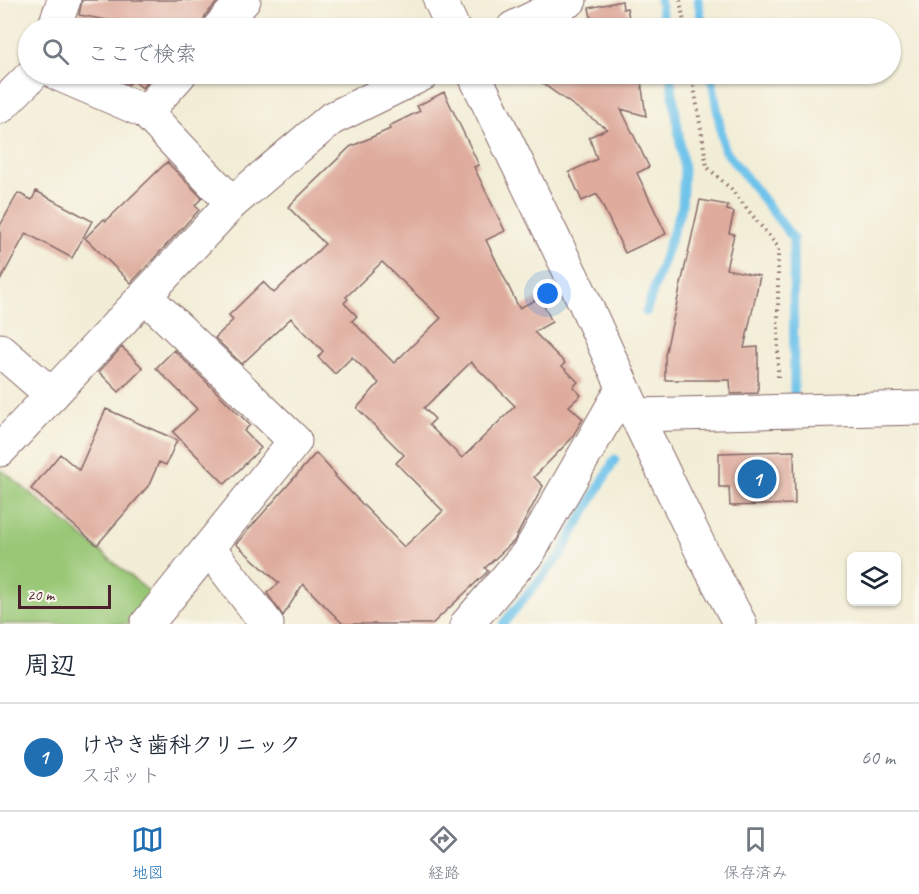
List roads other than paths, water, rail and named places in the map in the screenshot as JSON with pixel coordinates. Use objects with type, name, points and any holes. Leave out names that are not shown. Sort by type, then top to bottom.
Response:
[{"type":"street","points":[[58,18],[64,0]]},
{"type":"street","points":[[228,18],[244,0]]},
{"type":"street","points":[[440,0],[448,18]]},
{"type":"street","points":[[533,18],[570,0]]},
{"type":"street","points":[[0,107],[23,84]]},
{"type":"street","points":[[80,84],[146,112],[232,203]]},
{"type":"street","points":[[146,112],[171,84]]},
{"type":"street","points":[[0,450],[232,203],[331,119],[403,84]]},
{"type":"street","points":[[479,84],[704,556],[740,624]]},
{"type":"street","points":[[145,296],[295,441],[147,624]]},
{"type":"street","points":[[0,350],[52,395]]},
{"type":"street","points":[[630,401],[779,412],[919,408]]},
{"type":"street","points":[[467,624],[529,552],[630,401]]},
{"type":"street","points":[[209,548],[267,624]]},
{"type":"waterway","points":[[660,0],[663,18]]},
{"type":"waterway","points":[[698,0],[701,18]]},
{"type":"waterway","points":[[646,312],[682,206],[684,169],[671,84]]},
{"type":"waterway","points":[[713,84],[724,149],[793,238],[794,395]]},
{"type":"waterway","points":[[503,624],[561,554],[615,459]]},
{"type":"place","name":"けやき歯科クリニック","points":[[757,479]]}]
